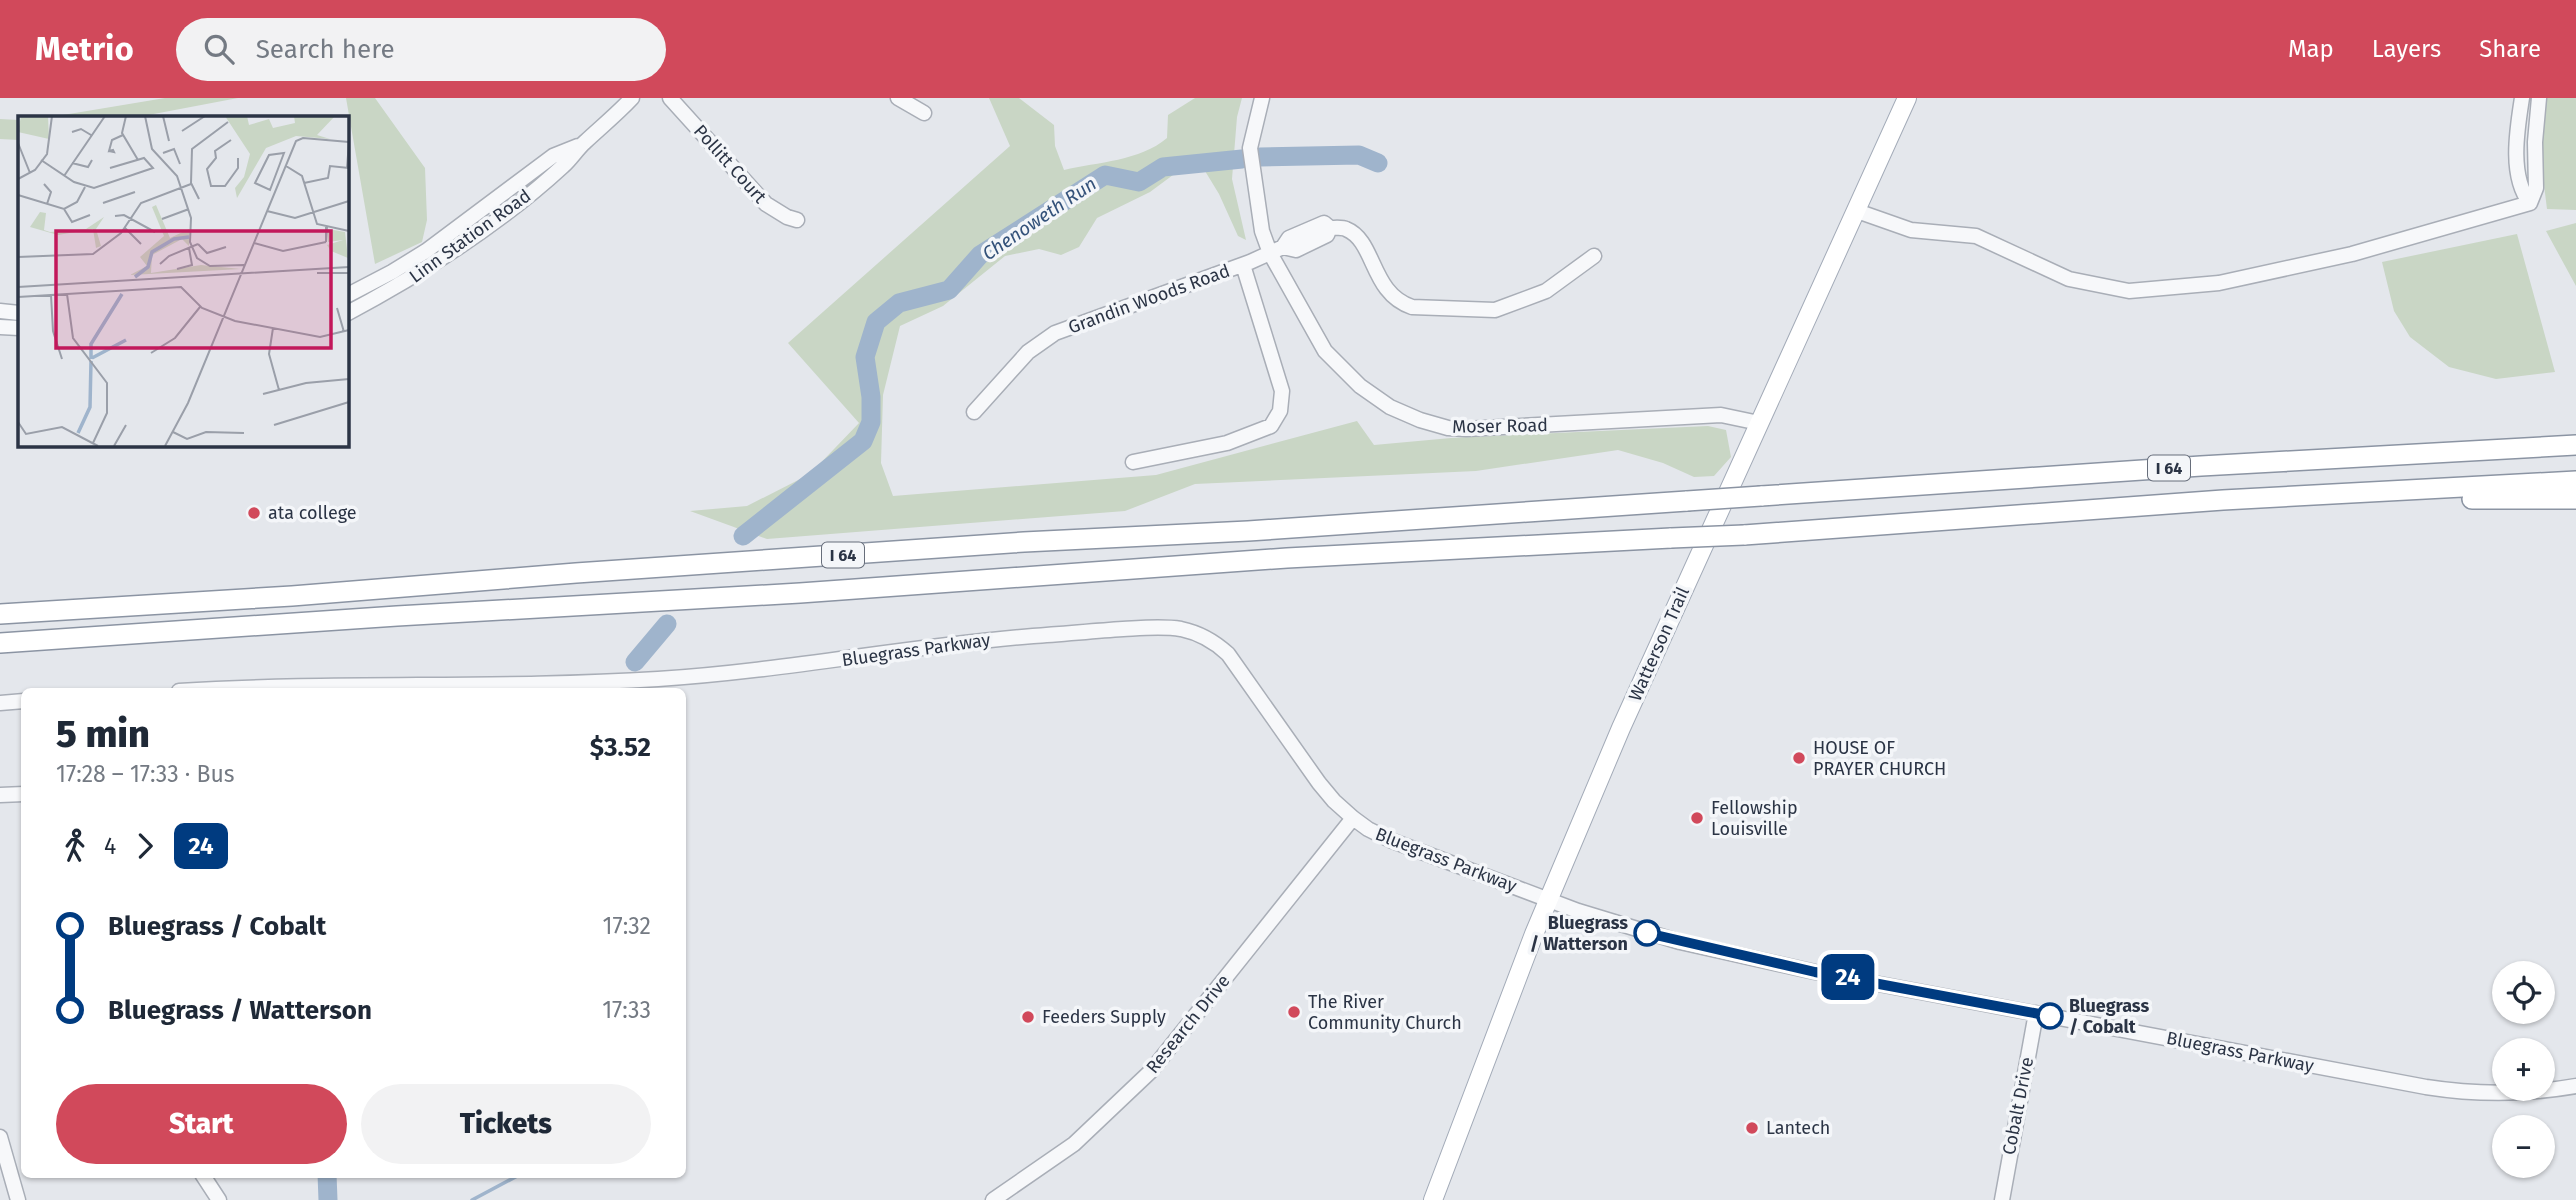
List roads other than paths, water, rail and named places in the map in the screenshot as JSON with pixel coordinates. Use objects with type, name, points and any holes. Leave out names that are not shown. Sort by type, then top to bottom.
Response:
[{"type":"highway","name":"I 64","points":[[0,614],[292,596],[1024,542],[1248,531],[2202,466],[2576,445]]},
{"type":"highway","name":"I 64","points":[[0,643],[813,592],[1287,558],[1744,535],[2223,500],[2576,481]]},
{"type":"highway","points":[[2223,500],[2576,499]]},
{"type":"main road","name":"Watterson Trail","points":[[1433,1200],[1549,899],[1653,656],[1907,98]]},
{"type":"street","name":"Linn Station Road","points":[[348,313],[400,285],[472,237],[555,174],[582,144],[632,98]]},
{"type":"street","name":"Pollitt Court","points":[[670,98],[766,204],[797,220]]},
{"type":"street","points":[[898,98],[925,113]]},
{"type":"street","name":"Moser Road","points":[[1262,98],[1250,148],[1258,208],[1325,351],[1345,373],[1376,398],[1413,417],[1448,428],[1478,430],[1721,415],[1759,424]]},
{"type":"street","points":[[2522,98],[2517,144],[2518,167],[2521,192],[2530,203]]},
{"type":"street","points":[[2530,203],[2536,188],[2535,142],[2539,98]]},
{"type":"street","name":"Linn Station Road","points":[[348,295],[426,251],[553,156],[582,144]]},
{"type":"street","points":[[1857,211],[1911,230],[1976,236],[2069,279],[2129,291],[2184,288],[2352,254],[2530,203]]},
{"type":"street","name":"Grandin Woods Road","points":[[974,412],[1028,352],[1055,332],[1243,265],[1276,250],[1296,250],[1327,235],[1330,228],[1345,228],[1359,237],[1381,284],[1400,303],[1412,307],[1495,310],[1546,291],[1594,256]]},
{"type":"street","points":[[1133,462],[1227,443],[1270,426],[1276,420],[1282,391],[1243,265]]},
{"type":"street","points":[[0,311],[18,313]]},
{"type":"street","points":[[0,327],[18,328]]},
{"type":"street","name":"Bluegrass Parkway","points":[[226,688],[531,685],[657,679],[790,667],[1016,638],[1169,628],[1204,637],[1228,654],[1319,783],[1334,801],[1368,829],[1390,840],[1578,911],[1647,933],[1724,952],[2452,1091],[2516,1094],[2576,1086]]},
{"type":"street","points":[[0,703],[21,701]]},
{"type":"street","points":[[0,796],[21,794]]},
{"type":"street","name":"Research Drive","points":[[993,1200],[1074,1144],[1152,1071],[1353,818]]},
{"type":"street","name":"Cobalt Drive","points":[[2002,1200],[2036,1013]]},
{"type":"street","points":[[0,1137],[18,1200]]},
{"type":"street","points":[[205,1178],[219,1200]]},
{"type":"waterway","name":"Chenoweth Run","points":[[1260,157],[1359,155],[1378,163]]},
{"type":"waterway","name":"Chenoweth Run","points":[[743,536],[863,441],[871,422],[871,397],[865,357],[876,322],[899,303],[949,290],[980,255],[1105,175],[1139,182],[1163,167],[1242,159]]},
{"type":"waterway","name":"Chenoweth Run","points":[[635,662],[667,624]]},
{"type":"waterway","name":"Chenoweth Run","points":[[327,1178],[328,1200]]},
{"type":"waterway","points":[[472,1200],[513,1178]]},
{"type":"place","name":"ata college","points":[[254,513]]},
{"type":"place","name":"HOUSE OF PRAYER CHURCH","points":[[1799,758]]},
{"type":"place","name":"Fellowship Louisville","points":[[1697,818]]},
{"type":"place","name":"Bluegrass / Watterson","points":[[1647,933]]},
{"type":"place","name":"The River Community Church","points":[[1294,1012]]},
{"type":"place","name":"Bluegrass / Cobalt","points":[[2050,1016]]},
{"type":"place","name":"Feeders Supply","points":[[1028,1017]]},
{"type":"place","name":"Lantech","points":[[1752,1128]]}]
